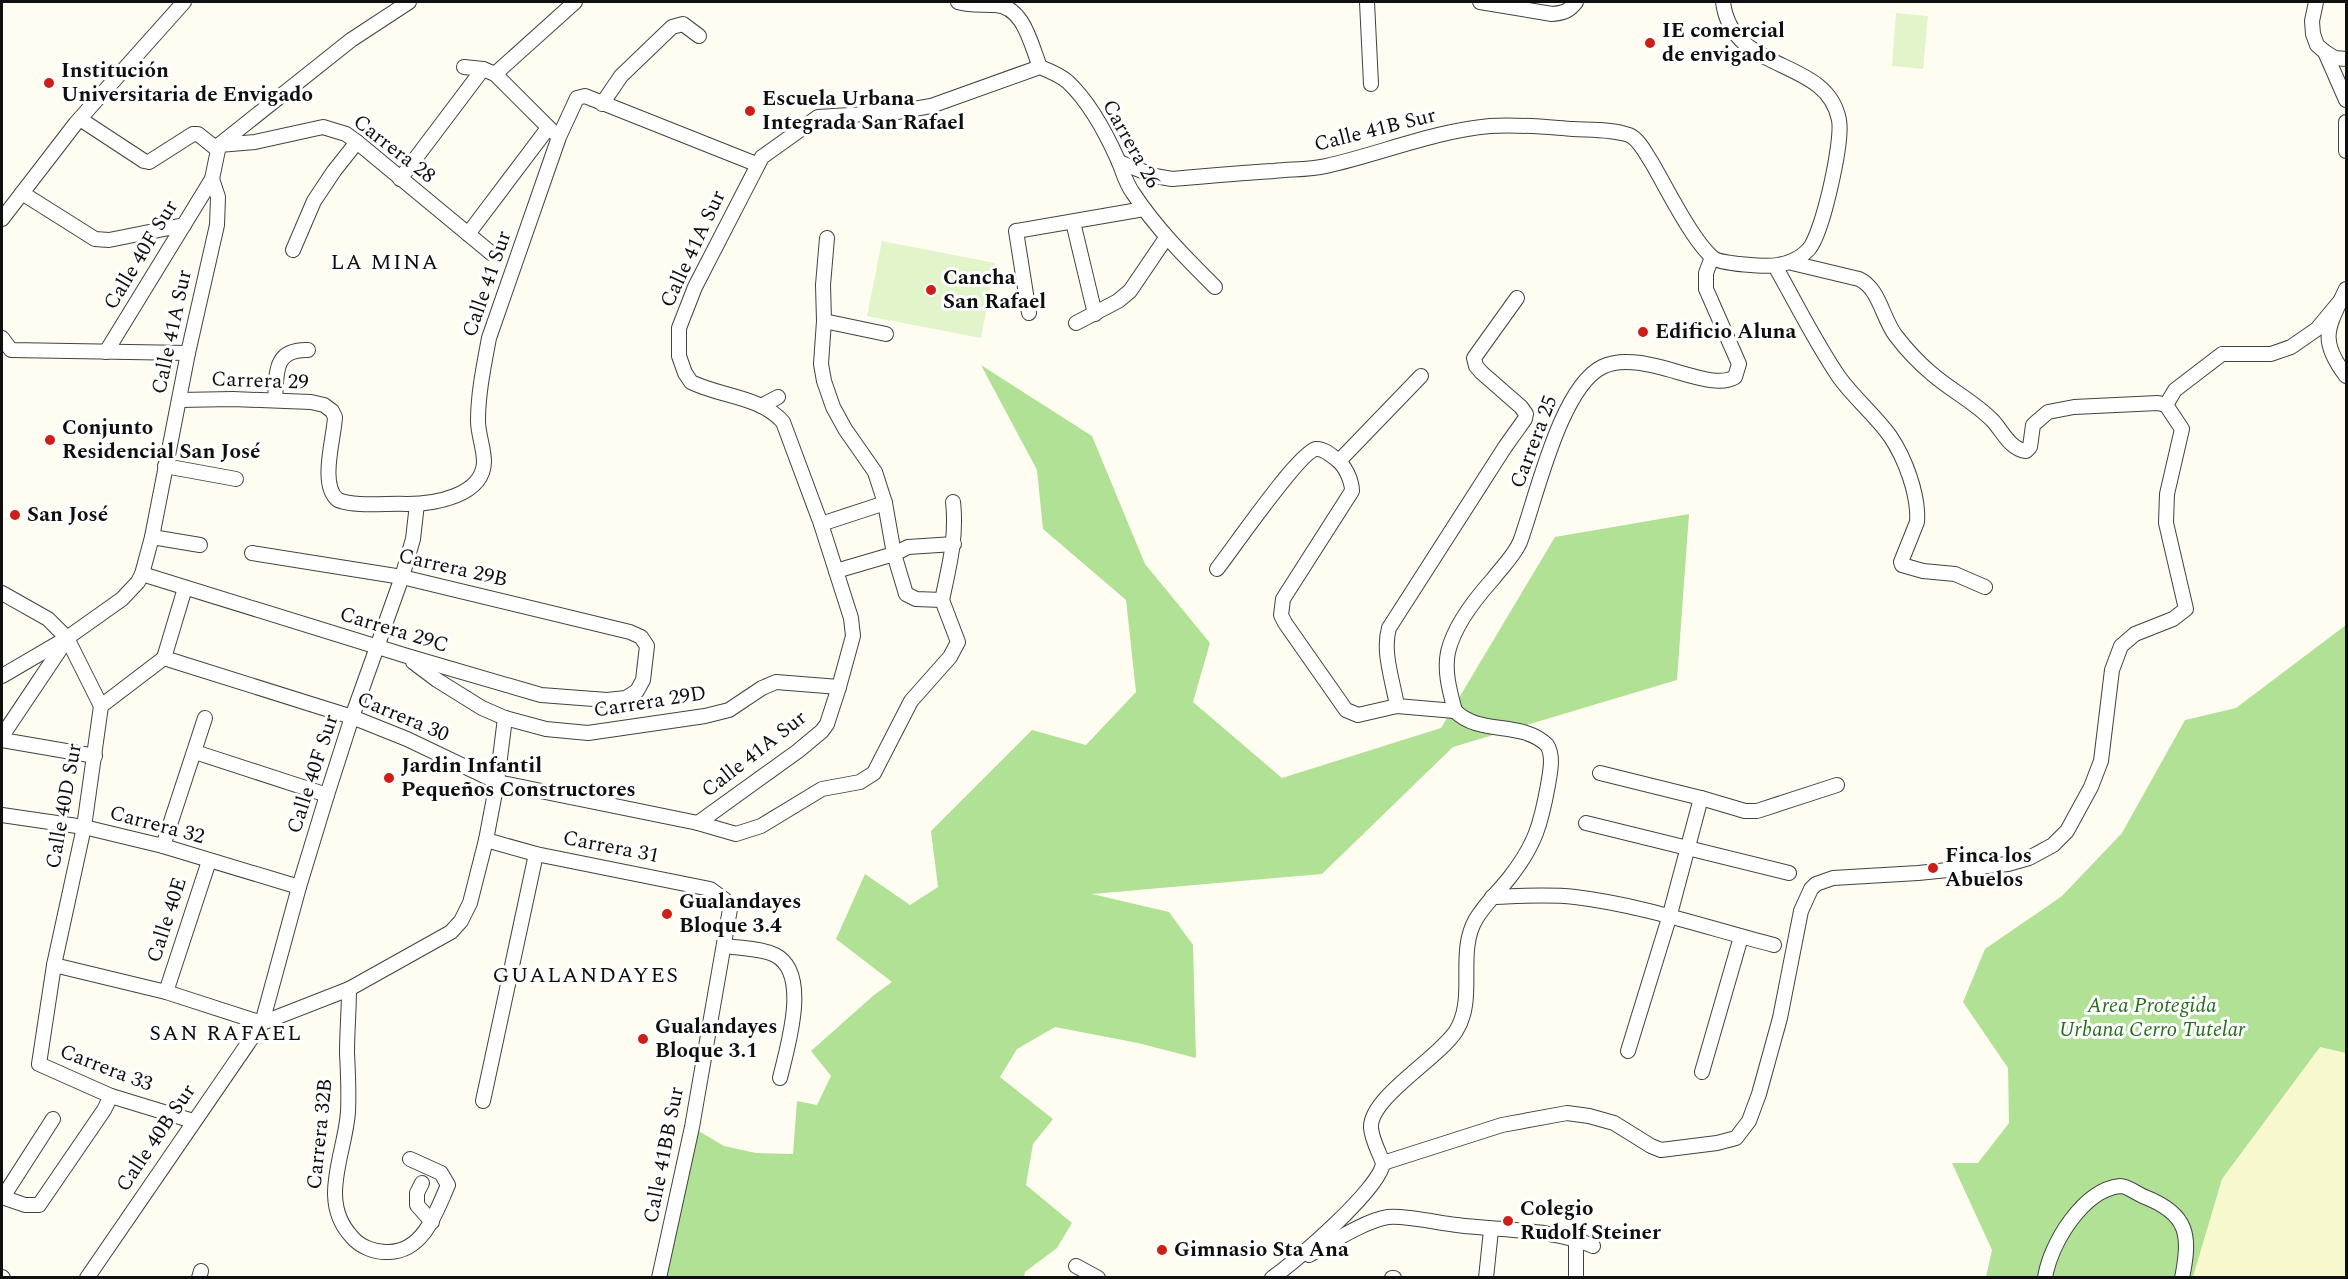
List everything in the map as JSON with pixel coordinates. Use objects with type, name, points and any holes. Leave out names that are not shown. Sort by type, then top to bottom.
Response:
[{"type":"street","points":[[2,219],[80,119],[184,2]]},
{"type":"street","points":[[212,179],[219,147],[351,40],[410,2]]},
{"type":"street","points":[[400,179],[489,71],[575,2]]},
{"type":"street","points":[[958,2],[968,5],[998,5],[1011,10],[1024,27],[1040,67]]},
{"type":"street","points":[[1367,2],[1371,84]]},
{"type":"street","points":[[1480,2],[1552,14],[1570,9],[1576,2]]},
{"type":"street","points":[[1712,257],[1720,262],[1758,267],[1775,266],[1792,262],[1811,247],[1828,196],[1840,127],[1836,109],[1822,89],[1809,78],[1746,46],[1735,34],[1724,10],[1723,2]]},
{"type":"street","points":[[2316,2],[2313,11],[2313,34],[2317,45],[2335,58],[2346,59]]},
{"type":"street","points":[[699,36],[683,24],[672,27],[621,76],[602,104],[756,164]]},
{"type":"street","points":[[2325,52],[2346,99]]},
{"type":"street","points":[[464,67],[489,71],[518,95],[559,137]]},
{"type":"street","name":"Carrera 26","points":[[1040,67],[1068,82],[1091,110],[1119,162],[1125,180],[1144,209],[1166,238],[1215,287]]},
{"type":"street","name":"Calle 41A Sur","points":[[698,823],[813,739],[827,724],[853,636],[851,618],[821,524],[783,422],[776,414],[761,406],[691,382],[685,373],[679,356],[679,328],[695,287],[756,164],[762,157],[818,117],[897,112],[931,106],[1040,67]]},
{"type":"street","name":"Calle 41 Sur","points":[[417,504],[432,503],[448,498],[473,486],[479,480],[484,461],[478,419],[489,338],[572,106],[577,98],[585,96],[602,104]]},
{"type":"street","points":[[80,119],[149,162],[193,134],[198,134],[219,147]]},
{"type":"street","points":[[2346,122],[2346,152]]},
{"type":"street","name":"Calle 41B Sur","points":[[1119,162],[1155,176],[1172,178],[1323,167],[1465,130],[1515,125],[1611,132],[1629,135],[1639,144],[1692,231],[1712,257]]},
{"type":"street","name":"Carrera 28","points":[[219,147],[255,142],[323,127],[346,134],[491,254]]},
{"type":"street","points":[[468,234],[548,128]]},
{"type":"street","points":[[293,250],[314,201],[357,142]]},
{"type":"street","name":"Calle 41A Sur","points":[[68,638],[122,599],[138,582],[142,574],[152,537],[188,353],[219,216],[218,197],[212,179]]},
{"type":"street","name":"Calle 40F Sur","points":[[106,352],[212,179]]},
{"type":"street","points":[[22,193],[95,239],[110,240],[184,225]]},
{"type":"street","points":[[1029,313],[1016,231],[1144,209]]},
{"type":"street","points":[[1073,222],[1095,314]]},
{"type":"street","points":[[828,237],[823,285],[824,321],[821,364],[824,381],[833,407],[845,429],[874,472],[885,503],[894,554],[906,594],[916,599],[942,600],[954,544],[953,502]]},
{"type":"street","points":[[1076,323],[1118,301],[1130,291],[1166,238]]},
{"type":"street","name":"Carrera 25","points":[[1455,711],[1447,682],[1447,670],[1448,653],[1455,634],[1480,595],[1519,545],[1564,416],[1578,389],[1601,368],[1623,363],[1648,363],[1716,380],[1729,381],[1735,377],[1739,364],[1706,289],[1706,273],[1712,257]]},
{"type":"street","points":[[1383,1163],[1502,1125],[1567,1113],[1589,1116],[1614,1124],[1661,1150],[1718,1143],[1736,1137],[1749,1121],[1759,1094],[1780,1018],[1800,911],[1816,884],[1833,878],[2008,864],[2045,850],[2061,838],[2091,787],[2101,761],[2112,670],[2121,646],[2135,634],[2173,619],[2186,609],[2166,523],[2167,494],[2182,429],[2166,405],[2158,403],[2074,407],[2048,412],[2033,425],[2030,447],[2026,451],[2020,450],[2012,445],[1992,420],[1930,372],[1906,348],[1887,322],[1869,285],[1859,279],[1792,262]]},
{"type":"street","points":[[1775,266],[1840,378],[1899,451],[1912,488],[1918,515],[1915,529],[1901,562],[1902,565],[1923,571],[1955,574],[1985,587]]},
{"type":"street","points":[[2166,405],[2175,390],[2222,354],[2271,354],[2291,347],[2317,329],[2344,294]]},
{"type":"street","points":[[2344,294],[2328,339],[2331,354],[2346,376]]},
{"type":"street","points":[[1397,706],[1387,650],[1386,637],[1389,628],[1525,419],[1526,414],[1521,407],[1481,372],[1474,358],[1517,298]]},
{"type":"street","points":[[824,321],[886,334]]},
{"type":"street","name":"Carrera 29","points":[[2,338],[11,351],[188,353]]},
{"type":"street","points":[[276,400],[280,360],[288,352],[308,350]]},
{"type":"street","points":[[1340,461],[1421,376]]},
{"type":"street","points":[[761,406],[778,397]]},
{"type":"street","name":"Carrera 29","points":[[179,400],[276,400],[324,405],[332,411],[335,417],[329,458],[329,490],[333,496],[343,502],[417,504]]},
{"type":"street","points":[[1218,569],[1302,458],[1317,449],[1322,450],[1340,461],[1352,484],[1352,491],[1283,599],[1281,615],[1346,710],[1358,715],[1397,706],[1455,711],[1462,718],[1475,723],[1527,732],[1541,739],[1551,752],[1548,785],[1537,834],[1515,870],[1476,918],[1470,931],[1463,1013],[1457,1030],[1427,1062],[1385,1098],[1373,1114],[1372,1136],[1383,1163],[1378,1177],[1294,1263]]},
{"type":"street","points":[[165,466],[236,479]]},
{"type":"street","points":[[821,524],[885,503]]},
{"type":"street","name":"Calle 40F Sur","points":[[262,1023],[327,795],[402,577],[413,539],[417,504]]},
{"type":"street","points":[[152,537],[200,545]]},
{"type":"street","points":[[836,571],[894,554],[908,547],[954,544]]},
{"type":"street","name":"Carrera 29B","points":[[252,553],[402,577],[619,629],[641,637],[647,646],[642,680],[637,691]]},
{"type":"street","name":"Carrera 29C","points":[[142,574],[407,657],[541,695],[607,700],[626,698],[637,691]]},
{"type":"street","points":[[2,592],[48,619],[68,638],[101,705],[164,658],[184,588]]},
{"type":"street","name":"Carrera 30","points":[[164,658],[352,717],[407,739],[497,782],[698,823],[731,834],[749,831],[778,816],[815,792],[860,782],[874,773],[910,701],[950,657],[958,642],[942,600]]},
{"type":"street","points":[[2,676],[68,638]]},
{"type":"street","points":[[68,638],[2,738],[95,756]]},
{"type":"street","name":"Carrera 29D","points":[[407,657],[459,694],[505,718],[546,729],[588,733],[608,732],[729,710],[762,688],[776,682],[839,687]]},
{"type":"street","name":"Calle 40D Sur","points":[[39,1064],[54,965],[84,827],[101,705]]},
{"type":"street","name":"Calle 40E","points":[[163,846],[206,718]]},
{"type":"street","points":[[54,965],[166,992],[262,1023],[349,989],[451,932],[461,921],[470,903],[486,840],[497,782],[505,718]]},
{"type":"street","points":[[195,752],[327,795]]},
{"type":"street","points":[[1600,773],[1701,798],[1745,812],[1757,811],[1837,785]]},
{"type":"street","points":[[1628,1052],[1669,918],[1701,798]]},
{"type":"street","name":"Carrera 32","points":[[2,815],[84,827],[163,846],[299,887]]},
{"type":"street","points":[[1586,823],[1789,873]]},
{"type":"street","name":"Carrera 31","points":[[486,840],[536,854],[699,886],[710,889],[725,900]]},
{"type":"street","points":[[483,1101],[536,854]]},
{"type":"street","name":"Calle 40E","points":[[166,992],[208,861]]},
{"type":"street","points":[[1492,897],[1547,895],[1575,897],[1636,908],[1774,945]]},
{"type":"street","name":"Calle 41BB Sur","points":[[659,1278],[692,1127],[724,946],[730,909],[725,900]]},
{"type":"street","points":[[1702,1072],[1741,936]]},
{"type":"street","points":[[724,946],[762,951],[782,960],[793,979],[795,993],[790,1037],[780,1078]]},
{"type":"street","name":"Carrera 32B","points":[[349,989],[348,1115],[334,1190],[335,1208],[343,1228],[357,1243],[376,1251],[390,1252],[409,1246],[421,1238],[432,1222],[448,1185],[441,1173],[410,1159]]},
{"type":"street","name":"Calle 40B Sur","points":[[87,1278],[262,1023]]},
{"type":"street","name":"Carrera 33","points":[[39,1064],[111,1096],[193,1121]]},
{"type":"street","points":[[53,1119],[2,1197],[30,1206],[39,1205],[104,1110],[111,1096]]},
{"type":"street","points":[[422,1183],[417,1193],[417,1205],[432,1222]]},
{"type":"street","points":[[2045,1278],[2054,1249],[2069,1221],[2081,1207],[2113,1188],[2123,1186],[2163,1204],[2181,1223],[2188,1244],[2182,1278]]},
{"type":"street","points":[[1272,1278],[1294,1263],[1357,1229],[1390,1216],[1491,1230],[1576,1238],[1593,1245]]},
{"type":"street","points":[[1486,1278],[1491,1230]]},
{"type":"street","points":[[1576,1238],[1576,1278]]},
{"type":"street","points":[[1076,1266],[1098,1278]]},
{"type":"green space","points":[[1896,13],[1928,16],[1923,69],[1892,66]]},
{"type":"green space","name":"Cancha San Rafael","points":[[882,241],[995,263],[981,338],[867,316]]},
{"type":"green space","points":[[981,365],[1092,436],[1145,564],[1210,643],[1193,702],[1282,778],[1441,728],[1555,537],[1689,514],[1677,680],[1453,747],[1322,874],[1092,894],[1169,912],[1193,945],[1196,1058],[1138,1043],[1055,1027],[1017,1049],[1000,1077],[1053,1119],[1033,1144],[1026,1185],[1072,1223],[1057,1248],[1025,1272],[1024,1277],[654,1278],[692,1127],[724,1146],[756,1153],[793,1154],[797,1101],[817,1105],[831,1076],[811,1051],[892,982],[836,939],[865,874],[910,905],[938,887],[931,831],[1032,730],[1086,745],[1136,692],[1126,600],[1043,529],[1037,470]]},
{"type":"green space","name":"Area Protegida Urbana Cerro Tutelar","points":[[2346,625],[2346,1053],[2320,1047],[2222,1179],[2193,1277],[1986,1277],[1992,1250],[1952,1163],[1978,1163],[2009,1123],[2008,1068],[1963,1002],[1985,949],[2062,896],[2122,833],[2185,720],[2236,708]]},
{"type":"green space","points":[[2320,1046],[2346,1053],[2346,1277],[2193,1278],[2222,1179]]},
{"type":"place","name":"IE comercial de envigado","points":[[1650,43]]},
{"type":"place","name":"Institución Universitaria de Envigado","points":[[49,83]]},
{"type":"place","name":"Escuela Urbana Integrada San Rafael","points":[[750,111]]},
{"type":"place","name":"Cancha San Rafael","points":[[931,290]]},
{"type":"place","name":"Edificio Aluna","points":[[1643,332]]},
{"type":"place","name":"Conjunto Residencial San José","points":[[50,440]]},
{"type":"place","name":"San José","points":[[15,515]]},
{"type":"place","name":"Jardin Infantil Pequeños Constructores","points":[[389,778]]},
{"type":"place","name":"Finca los Abuelos","points":[[1933,868]]},
{"type":"place","name":"Gualandayes Bloque 3.4","points":[[667,914]]},
{"type":"place","name":"Gualandayes Bloque 3.1","points":[[643,1039]]},
{"type":"place","name":"Colegio Rudolf Steiner","points":[[1508,1221]]},
{"type":"place","name":"Gimnasio Sta Ana","points":[[1162,1250]]},
{"type":"district","name":"LA MINA","points":[[385,262]]},
{"type":"district","name":"GUALANDAYES","points":[[586,975]]},
{"type":"district","name":"SAN RAFAEL","points":[[226,1033]]}]
